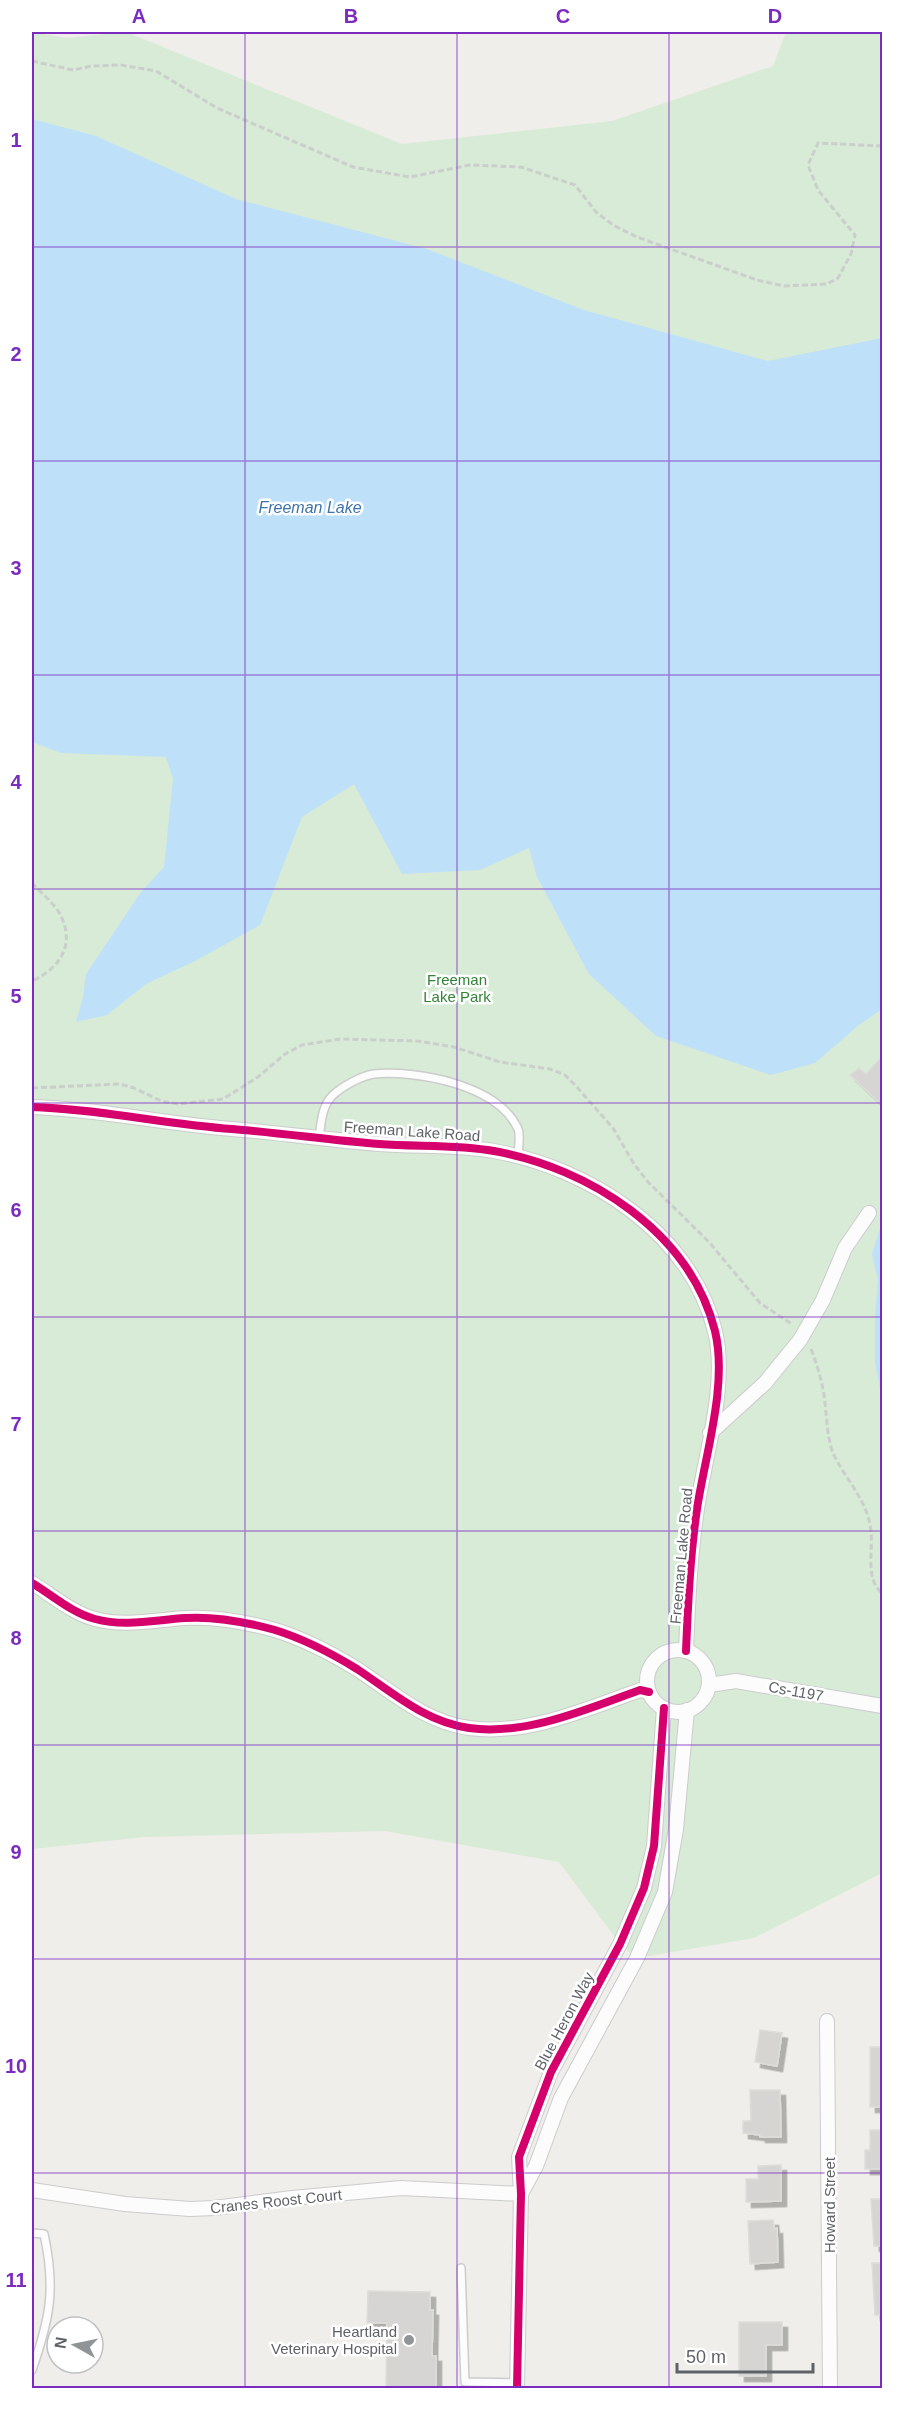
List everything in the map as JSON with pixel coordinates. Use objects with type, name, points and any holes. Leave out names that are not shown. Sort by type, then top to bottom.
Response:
[{"type":"street","name":"Freeman Lake Road","points":[[32,1107],[71,1108],[194,1125],[387,1145],[432,1145],[518,1156],[570,1175],[621,1203],[650,1226],[678,1256],[700,1291],[715,1331],[719,1374],[693,1534],[686,1651]]},
{"type":"street","points":[[710,1433],[765,1383],[802,1337],[823,1300],[845,1248],[869,1213]]},
{"type":"street","points":[[32,1583],[77,1612],[103,1620],[130,1624],[209,1618],[253,1624],[275,1630],[318,1647],[426,1715],[468,1728],[491,1730],[514,1728],[582,1710],[640,1690],[649,1692]]},
{"type":"street","points":[[673,1650],[686,1651],[695,1655],[703,1663],[708,1674],[709,1685],[704,1697],[697,1705],[687,1710],[674,1712],[664,1708],[653,1699],[649,1692],[648,1675],[653,1663],[661,1655],[673,1650]]},
{"type":"street","name":"Cs-1197","points":[[709,1685],[736,1681],[882,1706]]},
{"type":"street","name":"Blue Heron Way","points":[[517,2386],[521,2194],[519,2157],[551,2072],[620,1944],[644,1888],[654,1846],[664,1708]]},
{"type":"street","name":"Blue Heron Way","points":[[521,2194],[536,2166],[561,2098],[637,1958],[664,1892],[676,1829],[687,1710]]},
{"type":"street","name":"Howard Street","points":[[827,2021],[830,2388]]},
{"type":"street","name":"Cranes Roost Court","points":[[32,2190],[125,2204],[190,2209],[401,2188],[521,2194]]},
{"type":"lane","points":[[318,1138],[322,1113],[332,1096],[350,1083],[373,1074],[434,1078],[478,1091],[505,1109],[519,1131],[518,1156]]},
{"type":"lane","points":[[32,2233],[44,2234],[52,2288],[49,2316],[32,2370]]},
{"type":"lane","points":[[461,2268],[465,2382],[517,2386]]},
{"type":"path","points":[[32,61],[73,70],[92,66],[121,65],[156,71],[217,108],[352,167],[410,177],[470,165],[522,167],[575,185],[596,212],[613,225],[637,237],[757,280],[784,286],[826,284],[838,278],[851,255],[855,235],[818,190],[808,165],[819,143],[882,146]]},
{"type":"path","points":[[32,883],[59,913],[66,930],[65,947],[58,965],[32,981]]},
{"type":"path","points":[[32,1088],[120,1084],[161,1101],[178,1104],[223,1099],[258,1077],[285,1054],[303,1045],[341,1039],[418,1041],[454,1047],[500,1062],[550,1069],[565,1075],[613,1128],[634,1164],[648,1182],[709,1242],[760,1303],[796,1328],[810,1347],[819,1367],[825,1400],[827,1431],[832,1451],[858,1494],[867,1514],[871,1530],[871,1575],[877,1589],[882,1593]]},
{"type":"green space","name":"Freeman Lake Park","points":[[32,32],[67,38],[126,32],[402,144],[612,121],[773,66],[786,32],[882,32],[882,1873],[754,1938],[637,1958],[620,1944],[559,1862],[385,1831],[145,1837],[32,1849]]},
{"type":"water","name":"Freeman Lake","points":[[32,119],[96,136],[236,199],[427,249],[584,310],[768,361],[882,338],[882,1009],[859,1025],[815,1063],[771,1075],[656,1036],[589,974],[537,877],[529,848],[480,870],[402,874],[354,784],[302,817],[260,925],[195,961],[146,984],[107,1015],[76,1022],[86,974],[141,892],[164,867],[173,779],[166,757],[61,753],[32,742]]},
{"type":"water","points":[[882,1222],[882,1399],[875,1362],[878,1280],[872,1254]]},
{"type":"building","points":[[882,1056],[882,1105],[850,1075],[859,1068],[866,1074]]},
{"type":"building","points":[[760,2030],[782,2033],[777,2066],[755,2062]]},
{"type":"building","points":[[870,2047],[882,2047],[882,2107],[870,2107]]},
{"type":"building","points":[[750,2090],[780,2090],[781,2137],[760,2137],[760,2135],[743,2133],[743,2121],[751,2121]]},
{"type":"building","points":[[870,2130],[882,2130],[882,2169],[865,2169],[865,2150],[870,2150]]},
{"type":"building","points":[[781,2165],[781,2201],[746,2202],[746,2179],[758,2179],[758,2166]]},
{"type":"building","points":[[871,2199],[882,2199],[882,2246],[874,2246]]},
{"type":"building","points":[[773,2220],[774,2229],[777,2228],[778,2262],[750,2264],[748,2221]]},
{"type":"building","points":[[872,2263],[882,2263],[882,2315],[875,2315]]},
{"type":"building","name":"Heartland Veterinary Hospital","points":[[368,2291],[430,2292],[430,2310],[433,2310],[432,2356],[436,2356],[436,2388],[386,2388],[387,2323],[367,2323]]},
{"type":"building","points":[[739,2322],[782,2322],[782,2345],[766,2345],[766,2376],[739,2376]]},
{"type":"cycle path","points":[[32,1107],[361,1142],[465,1147],[494,1151],[565,1172],[599,1189],[631,1210],[659,1235],[683,1264],[702,1296],[715,1331],[718,1352],[717,1397],[693,1544],[686,1651]]},
{"type":"cycle path","points":[[32,1583],[78,1613],[95,1619],[128,1623],[208,1618],[242,1622],[275,1630],[337,1657],[423,1713],[453,1725],[469,1728],[491,1729],[534,1725],[640,1690],[649,1692]]},
{"type":"cycle path","points":[[517,2388],[521,2194],[519,2157],[551,2072],[620,1944],[644,1888],[654,1846],[664,1708]]},
{"type":"place","name":"Heartland Veterinary Hospital","points":[[409,2340]]}]
